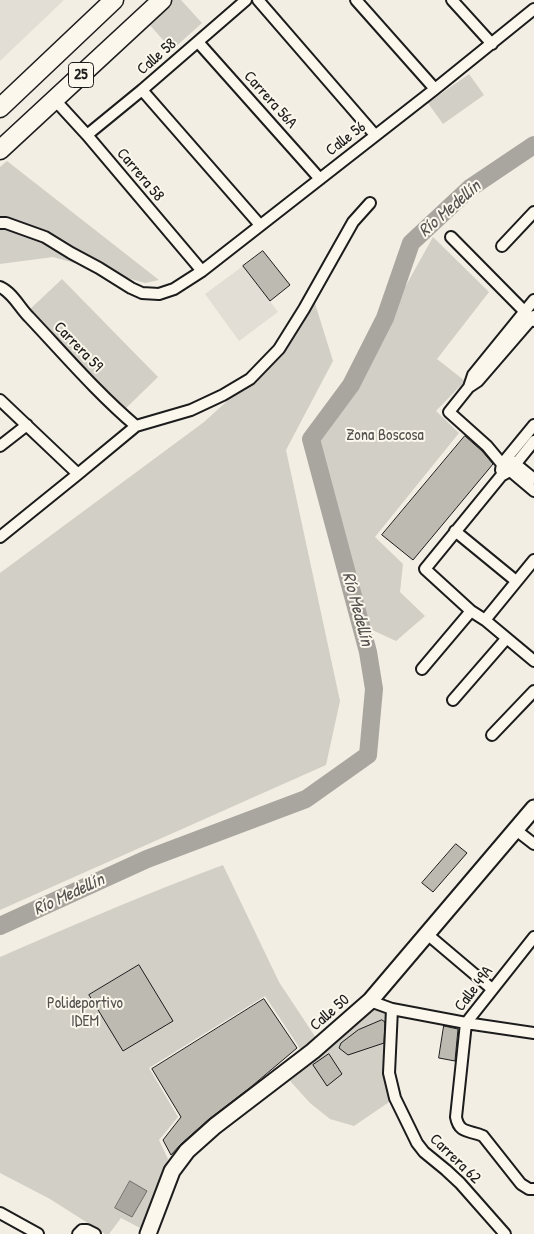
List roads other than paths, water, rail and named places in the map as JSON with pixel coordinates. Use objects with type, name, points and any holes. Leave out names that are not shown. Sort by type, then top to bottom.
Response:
[{"type":"highway","name":"25","points":[[0,108],[114,0]]},
{"type":"highway","name":"25","points":[[0,150],[162,0]]},
{"type":"main road","name":"Calle 50","points":[[148,1234],[172,1171],[188,1151],[215,1126],[312,1051],[370,1001],[534,808]]},
{"type":"street","name":"Calle 58","points":[[87,135],[246,0]]},
{"type":"street","points":[[258,0],[375,135]]},
{"type":"street","points":[[356,0],[435,89]]},
{"type":"street","points":[[452,0],[492,44]]},
{"type":"street","name":"Calle 56","points":[[0,223],[6,223],[45,237],[142,293],[158,294],[174,289],[202,271],[534,9]]},
{"type":"street","name":"Carrera 56A","points":[[198,42],[320,179]]},
{"type":"street","points":[[142,90],[260,225]]},
{"type":"street","name":"Carrera 58","points":[[54,99],[87,135],[202,271]]},
{"type":"street","points":[[0,537],[136,426],[191,410],[223,396],[250,378],[279,349],[353,222],[370,204]]},
{"type":"street","points":[[502,246],[534,212]]},
{"type":"street","points":[[451,237],[494,281],[532,312],[473,375],[469,387],[449,412],[534,491]]},
{"type":"street","name":"Carrera 59","points":[[0,287],[5,289],[82,373],[136,426]]},
{"type":"street","points":[[0,400],[78,474]]},
{"type":"street","points":[[534,425],[507,467],[425,569],[471,611],[485,620],[534,661]]},
{"type":"street","points":[[0,446],[27,426]]},
{"type":"street","points":[[507,467],[534,441]]},
{"type":"street","points":[[507,467],[534,479]]},
{"type":"street","points":[[455,531],[516,581]]},
{"type":"street","points":[[485,620],[534,560]]},
{"type":"street","points":[[422,669],[471,611]]},
{"type":"street","points":[[453,700],[506,638]]},
{"type":"street","points":[[492,735],[534,690]]},
{"type":"street","points":[[516,830],[534,844]]},
{"type":"street","points":[[427,934],[492,989]]},
{"type":"street","name":"Calle 49A","points":[[534,937],[466,1023],[456,1117],[460,1128],[483,1136],[521,1184],[529,1189],[534,1189]]},
{"type":"street","points":[[370,1001],[380,1006],[466,1023],[534,1033]]},
{"type":"street","name":"Carrera 62","points":[[392,1008],[389,1074],[395,1098],[417,1143],[424,1152],[460,1182],[505,1234]]},
{"type":"street","points":[[0,1213],[38,1234]]},
{"type":"street","points":[[80,1232],[87,1230],[95,1234]]},
{"type":"waterway","name":"Río Medellín","points":[[0,926],[147,859],[306,799],[368,755],[374,689],[368,652],[311,439],[351,385],[385,318],[411,243],[470,188],[534,145]]},
{"type":"park label","name":"Zona Boscosa","points":[[385,436]]},
{"type":"park label","name":"Polideportivo IDEM","points":[[85,1013]]}]
